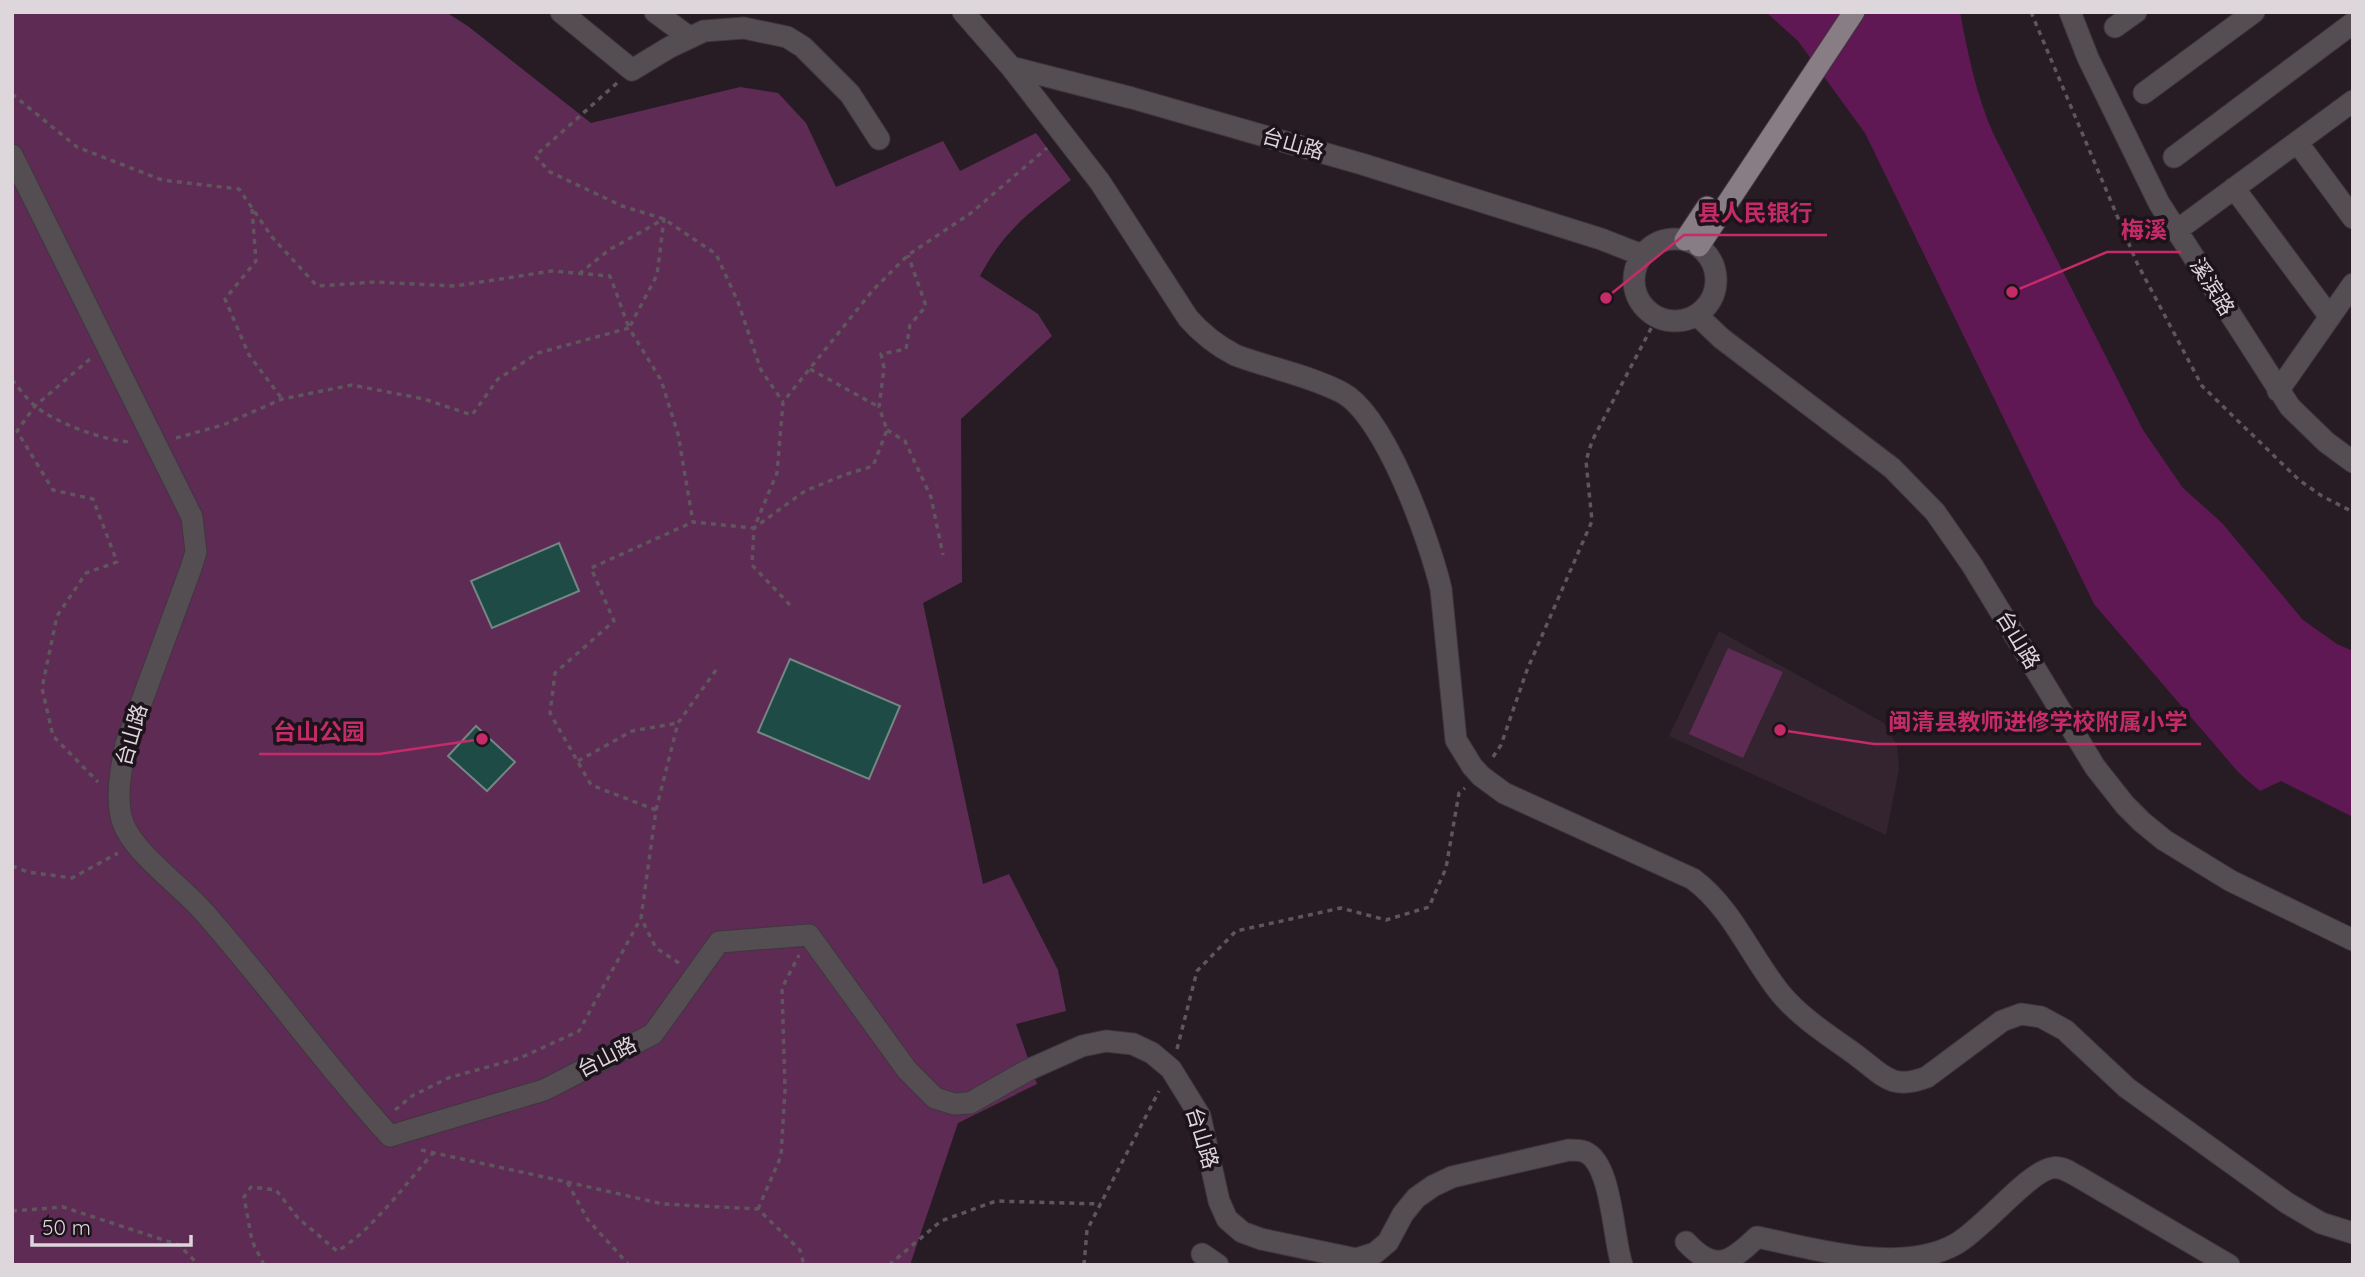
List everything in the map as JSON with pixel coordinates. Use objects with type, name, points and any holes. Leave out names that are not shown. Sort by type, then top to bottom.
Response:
[{"type":"main road","points":[[1776,120],[1838,12]]},
{"type":"main road","points":[[1692,243],[1854,12]]},
{"type":"street","points":[[561,12],[632,70],[689,37],[723,28],[744,28],[787,37],[803,47],[850,94],[879,139]]},
{"type":"street","points":[[655,12],[689,37]]},
{"type":"street","points":[[962,12],[1012,67],[1100,182],[1199,331],[1235,355],[1343,393],[1367,416],[1378,432],[1412,502],[1436,568],[1441,589],[1456,740],[1466,759],[1481,776],[1518,800],[1693,878],[1721,906],[1773,984],[1791,1005],[1804,1018],[1886,1078],[1905,1084],[1927,1077],[2002,1021],[2021,1014],[2041,1017],[2066,1030],[2127,1088],[2287,1203],[2321,1223],[2353,1233]]},
{"type":"street","name":"溪滨路","points":[[2070,12],[2114,114],[2176,231],[2278,391],[2306,424],[2353,462]]},
{"type":"street","points":[[2115,27],[2136,12]]},
{"type":"street","points":[[2144,93],[2254,12]]},
{"type":"street","points":[[2174,157],[2353,23]]},
{"type":"street","name":"台山路","points":[[1012,67],[1132,98],[1362,164],[1642,254]]},
{"type":"street","points":[[2176,231],[2352,103]]},
{"type":"street","points":[[2297,142],[2353,218]]},
{"type":"street","name":"台山路","points":[[12,155],[192,517],[196,552],[126,744],[121,767],[120,802],[123,823],[134,843],[201,908],[390,1136],[544,1090],[653,1034],[719,942],[809,935],[908,1070],[935,1098],[954,1104],[971,1103],[1028,1070],[1082,1046],[1106,1041],[1133,1044],[1152,1053],[1171,1069],[1200,1116],[1219,1201],[1227,1219],[1242,1232],[1261,1239],[1356,1259],[1375,1253],[1388,1242],[1403,1214],[1416,1198],[1433,1186],[1452,1177],[1569,1150],[1583,1150],[1592,1156],[1604,1180],[1610,1198],[1617,1252],[1622,1265]]},
{"type":"street","points":[[2234,188],[2330,317]]},
{"type":"street","points":[[1671,239],[1692,243],[1708,254],[1714,266],[1717,280],[1714,294],[1707,306],[1684,320],[1669,321],[1657,317],[1646,309],[1634,286],[1634,272],[1642,254],[1659,242],[1671,239]]},
{"type":"street","points":[[2278,391],[2353,284]]},
{"type":"street","name":"台山路","points":[[1696,315],[1721,338],[1892,468],[1935,512],[1972,565],[2095,767],[2142,822],[2164,840],[2231,881],[2353,940]]},
{"type":"street","points":[[1686,1242],[1698,1255],[1712,1261],[1725,1262],[1735,1257],[1757,1237],[1880,1259],[1911,1259],[1956,1244],[1979,1228],[2026,1182],[2051,1168],[2063,1168],[2229,1265]]},
{"type":"path","points":[[2031,12],[2137,263],[2202,386],[2299,480],[2353,512]]},
{"type":"path","points":[[632,70],[535,156],[550,172],[622,206],[664,219],[716,254],[738,302],[761,370],[783,402]]},
{"type":"path","points":[[12,94],[77,147],[162,180],[239,188],[272,237],[317,286],[376,282],[455,286],[552,271],[610,276],[629,328],[661,380],[678,434],[693,522]]},
{"type":"path","points":[[790,605],[752,565],[754,528],[777,473],[783,402],[873,290],[908,255],[971,213],[1063,133]]},
{"type":"path","points":[[251,207],[256,261],[225,299],[249,355],[282,399]]},
{"type":"path","points":[[580,273],[608,250],[664,219]]},
{"type":"path","points":[[12,380],[35,406],[64,422],[111,441],[157,444],[223,425],[282,399],[352,385],[424,399],[472,415],[498,379],[538,353],[629,328],[657,275],[664,219]]},
{"type":"path","points":[[908,255],[926,306],[910,326],[906,349],[881,354],[884,368],[879,407],[887,430],[905,441],[931,497],[943,555]]},
{"type":"path","points":[[1084,1265],[1087,1230],[1171,1069],[1197,971],[1236,931],[1340,908],[1386,920],[1429,907],[1446,868],[1459,793],[1481,776],[1501,745],[1527,670],[1592,521],[1586,461],[1592,441],[1657,317]]},
{"type":"path","points":[[107,344],[35,406],[17,431],[53,490],[93,499],[117,562],[86,573],[57,616],[42,688],[53,736],[90,776],[120,802]]},
{"type":"path","points":[[810,369],[879,407]]},
{"type":"path","points":[[656,810],[591,785],[550,713],[555,673],[614,621],[592,568],[693,522],[754,528],[805,491],[873,466],[887,430]]},
{"type":"path","points":[[379,1124],[412,1096],[448,1078],[520,1058],[579,1031],[641,918],[656,810],[678,723],[716,670]]},
{"type":"path","points":[[578,761],[632,731],[678,723]]},
{"type":"path","points":[[12,866],[29,872],[72,878],[103,863],[134,843]]},
{"type":"path","points":[[641,918],[656,948],[696,974]]},
{"type":"path","points":[[758,1209],[781,1156],[785,1090],[782,988],[809,935]]},
{"type":"path","points":[[421,1150],[663,1204],[758,1209],[800,1250],[803,1265]]},
{"type":"path","points":[[264,1265],[252,1241],[244,1197],[251,1187],[276,1190],[298,1218],[337,1251],[349,1244],[365,1228],[434,1152]]},
{"type":"path","points":[[567,1182],[589,1220],[629,1265]]},
{"type":"path","points":[[889,1265],[941,1220],[996,1201],[1101,1204]]},
{"type":"path","points":[[12,1211],[63,1207],[179,1245],[199,1265]]},
{"type":"shaded area","points":[[12,12],[446,12],[591,123],[740,87],[778,93],[806,123],[836,187],[943,141],[960,171],[1036,133],[1071,180],[1009,233],[980,276],[1038,314],[1052,336],[961,419],[962,582],[923,603],[983,884],[1009,874],[1058,970],[1066,1011],[1016,1024],[1037,1084],[958,1123],[910,1265],[12,1265]]},
{"type":"shaded area","points":[[1766,12],[1960,12],[1977,89],[1993,133],[2143,430],[2183,488],[2222,523],[2303,620],[2337,644],[2353,651],[2353,817],[2281,781],[2260,791],[2239,773],[2094,604],[1865,133],[1798,41]]},
{"type":"shaded area","points":[[1719,631],[1884,723],[1897,745],[1899,769],[1886,835],[1669,736]]},
{"type":"shaded area","points":[[1728,648],[1783,672],[1743,758],[1689,734]]},
{"type":"building","points":[[559,543],[579,591],[492,628],[471,581]]},
{"type":"building","points":[[790,659],[900,706],[869,779],[758,732]]},
{"type":"building","points":[[476,726],[515,762],[487,791],[448,756]]},
{"type":"place","name":"梅溪","points":[[2012,292]]},
{"type":"place","name":"县人民银行","points":[[1606,298]]},
{"type":"place","name":"闽清县教师进修学校附属小学","points":[[1780,730]]},
{"type":"place","name":"台山公园","points":[[482,739]]}]
